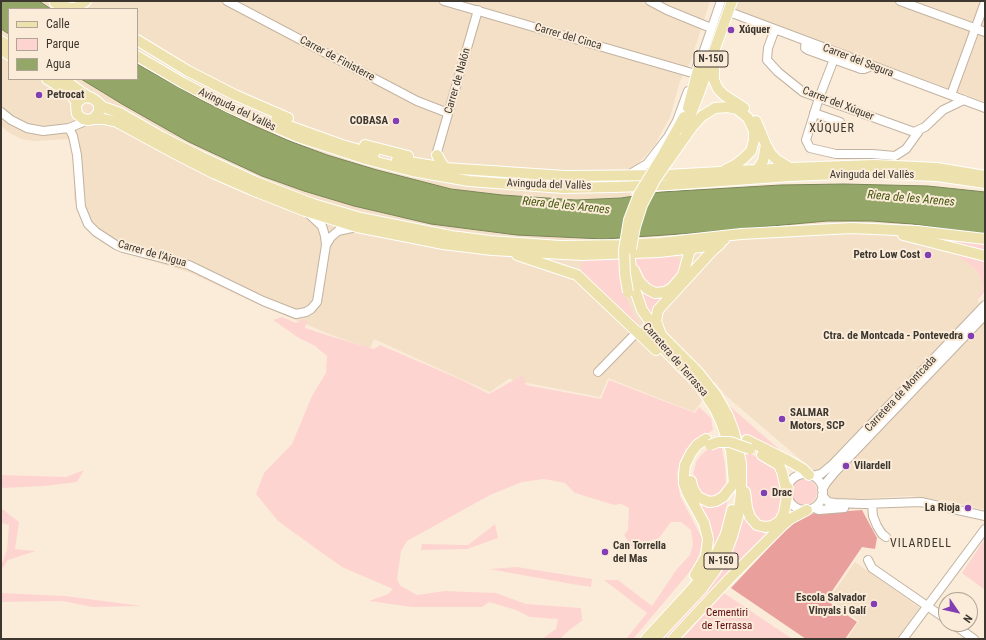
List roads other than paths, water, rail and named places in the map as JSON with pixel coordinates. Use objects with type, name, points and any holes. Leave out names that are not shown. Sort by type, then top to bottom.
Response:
[{"type":"main road","points":[[67,1],[82,5]]},
{"type":"main road","name":"Carretera de Terrassa","points":[[689,112],[726,1]]},
{"type":"main road","name":"Carretera de Terrassa","points":[[646,639],[702,576],[719,550],[731,518],[734,499],[732,457],[729,443],[720,419],[704,392],[691,376],[659,344],[645,327],[636,312],[630,259],[633,236],[639,212],[678,129],[689,112],[732,1]]},
{"type":"main road","points":[[689,112],[701,99],[736,1]]},
{"type":"main road","points":[[54,2],[70,8],[82,5]]},
{"type":"main road","points":[[54,2],[63,8]]},
{"type":"main road","points":[[138,41],[188,71],[276,114],[344,139],[435,161],[456,174],[479,181]]},
{"type":"main road","name":"Avinguda del Vallès","points":[[138,50],[211,90],[276,121],[308,134],[393,159],[435,161],[565,176],[731,177],[754,174],[757,170],[790,172],[898,173],[937,176],[985,183]]},
{"type":"main road","name":"Avinguda del Vallès","points":[[138,57],[229,107],[298,137],[349,154],[392,166],[469,181],[563,188],[668,185],[716,177],[875,165],[937,168],[985,176]]},
{"type":"main road","points":[[689,112],[700,62]]},
{"type":"main road","points":[[714,65],[714,80],[718,89],[752,115],[757,122],[766,145],[777,160],[790,172]]},
{"type":"main road","points":[[49,80],[70,93],[77,103]]},
{"type":"main road","points":[[64,80],[93,98],[105,108],[120,113],[162,137],[234,172],[313,204],[361,218],[444,235],[508,243],[560,246],[659,248],[712,237],[812,230],[868,229],[917,231],[985,239]]},
{"type":"main road","points":[[88,96],[82,98],[77,103],[77,114],[82,119],[104,118],[117,122],[213,173],[305,211],[357,227],[443,244],[508,252],[582,255],[659,248],[686,243],[693,248],[699,256],[698,266]]},
{"type":"main road","points":[[91,119],[98,112],[99,104]]},
{"type":"main road","points":[[666,157],[698,119],[710,110],[720,107],[728,107],[737,109],[748,118],[754,131],[754,164],[757,170]]},
{"type":"main road","points":[[757,170],[764,158],[766,145]]},
{"type":"main road","points":[[716,177],[741,162],[748,155],[753,146]]},
{"type":"main road","name":"Carretera de Terrassa","points":[[655,639],[701,590],[726,553],[738,516],[741,493],[741,463],[738,449],[731,424],[716,395],[704,378],[657,332],[640,305],[634,287],[625,274],[624,250],[627,227],[631,212],[639,194],[666,157]]},
{"type":"main road","points":[[868,229],[908,236],[985,256]]},
{"type":"main road","points":[[693,248],[708,246],[726,240],[755,234]]},
{"type":"main road","points":[[634,287],[644,287],[658,294],[672,288],[685,271],[689,253],[700,242],[712,237]]},
{"type":"main road","points":[[663,337],[657,324],[657,312],[660,306],[712,251],[726,240]]},
{"type":"main road","points":[[659,248],[676,253],[686,262]]},
{"type":"main road","points":[[508,252],[577,275],[638,331],[687,380],[704,392]]},
{"type":"main road","points":[[577,275],[577,263],[582,255]]},
{"type":"main road","points":[[664,619],[700,568],[708,551],[709,544],[707,531],[687,492],[684,479],[685,465],[688,457],[697,445],[723,435],[733,436],[777,463],[781,468],[787,492],[783,516],[778,523],[769,527],[765,527],[754,522],[750,517],[747,508],[741,463]]},
{"type":"main road","points":[[708,442],[692,463],[690,481],[694,492],[701,499],[707,502],[713,502],[723,497],[734,483]]},
{"type":"main road","points":[[748,444],[789,461],[803,469],[811,476]]},
{"type":"main road","points":[[673,639],[729,579],[782,526],[790,519],[810,509]]},
{"type":"street","name":"Carrer de Finisterre","points":[[227,1],[417,101],[448,113]]},
{"type":"street","name":"Carrer del Cinca","points":[[444,1],[692,73]]},
{"type":"street","points":[[650,1],[667,10],[712,28]]},
{"type":"street","points":[[626,176],[647,164],[668,137],[673,128],[690,85],[692,73],[700,62],[721,1]]},
{"type":"street","points":[[900,1],[985,32]]},
{"type":"street","points":[[944,110],[945,99],[976,29],[985,2]]},
{"type":"street","name":"Carrer de Nalón","points":[[435,161],[478,10]]},
{"type":"street","name":"Carrer del Segura","points":[[732,13],[985,108]]},
{"type":"street","name":"Carrer del Xúquer","points":[[775,29],[768,48],[767,60],[778,72],[800,90],[905,129],[914,132],[919,131]]},
{"type":"street","points":[[806,41],[805,48],[834,60],[861,69],[872,66]]},
{"type":"street","points":[[834,60],[819,98],[806,140],[807,145],[814,150],[836,154],[866,153],[895,156],[906,150],[919,131],[932,122],[944,110],[964,100]]},
{"type":"street","points":[[1,112],[10,120],[33,129],[49,130],[69,128],[91,119]]},
{"type":"street","points":[[814,113],[840,122]]},
{"type":"street","points":[[69,128],[77,114]]},
{"type":"street","name":"Carrer de l'Aigua","points":[[69,128],[73,136],[77,155],[82,207],[88,224],[96,232],[116,245],[189,265],[296,314],[306,312],[314,306],[318,298],[326,245]]},
{"type":"street","points":[[305,211],[322,226],[326,245]]},
{"type":"street","points":[[326,245],[330,238],[338,231],[357,227]]},
{"type":"street","name":"Carretera de Montcada","points":[[811,476],[821,474],[833,464],[985,305]]},
{"type":"street","name":"Carretera de Montcada","points":[[822,493],[826,483],[835,472],[981,321],[985,315]]},
{"type":"street","points":[[598,372],[638,331]]},
{"type":"street","points":[[863,504],[835,509],[802,510],[792,506],[787,492],[790,482],[798,476],[811,476],[819,482],[822,493],[828,502],[863,504],[921,502],[985,516]]},
{"type":"street","points":[[810,509],[818,504],[822,493]]},
{"type":"street","points":[[872,504],[873,516],[877,526],[886,537]]},
{"type":"street","points":[[903,639],[985,529]]},
{"type":"street","points":[[868,560],[872,568],[938,613]]},
{"type":"street","points":[[964,632],[974,639]]},
{"type":"water","points":[[1,1],[39,1],[50,8],[8,8],[8,33],[1,29]]},
{"type":"water","name":"Riera de les Arenes","points":[[138,65],[201,100],[287,140],[327,155],[377,170],[451,189],[502,195],[576,200],[621,198],[661,192],[781,185],[844,184],[928,186],[985,192],[985,234],[912,224],[872,221],[827,221],[695,233],[604,239],[517,235],[431,224],[354,206],[304,191],[262,176],[189,142],[83,80],[138,80]]},
{"type":"place","name":"Xúquer","points":[[731,30]]},
{"type":"place","name":"Petrocat","points":[[39,95]]},
{"type":"place","name":"COBASA","points":[[396,121]]},
{"type":"place","name":"Petro Low Cost","points":[[928,255]]},
{"type":"place","name":"Ctra. de Montcada - Pontevedra","points":[[971,336]]},
{"type":"place","name":"SALMAR Motors, SCP","points":[[782,419]]},
{"type":"place","name":"Vilardell","points":[[846,466]]},
{"type":"place","name":"Drac","points":[[764,493]]},
{"type":"place","name":"La Rioja","points":[[968,508]]},
{"type":"place","name":"Can Torrella del Mas","points":[[605,552]]},
{"type":"place","name":"Escola Salvador Vinyals i Galí","points":[[874,604]]},
{"type":"district","name":"XÚQUER","points":[[832,129]]},
{"type":"district","name":"VILARDELL","points":[[921,544]]},
{"type":"park label","name":"Cementiri de Terrassa","points":[[727,619]]}]
